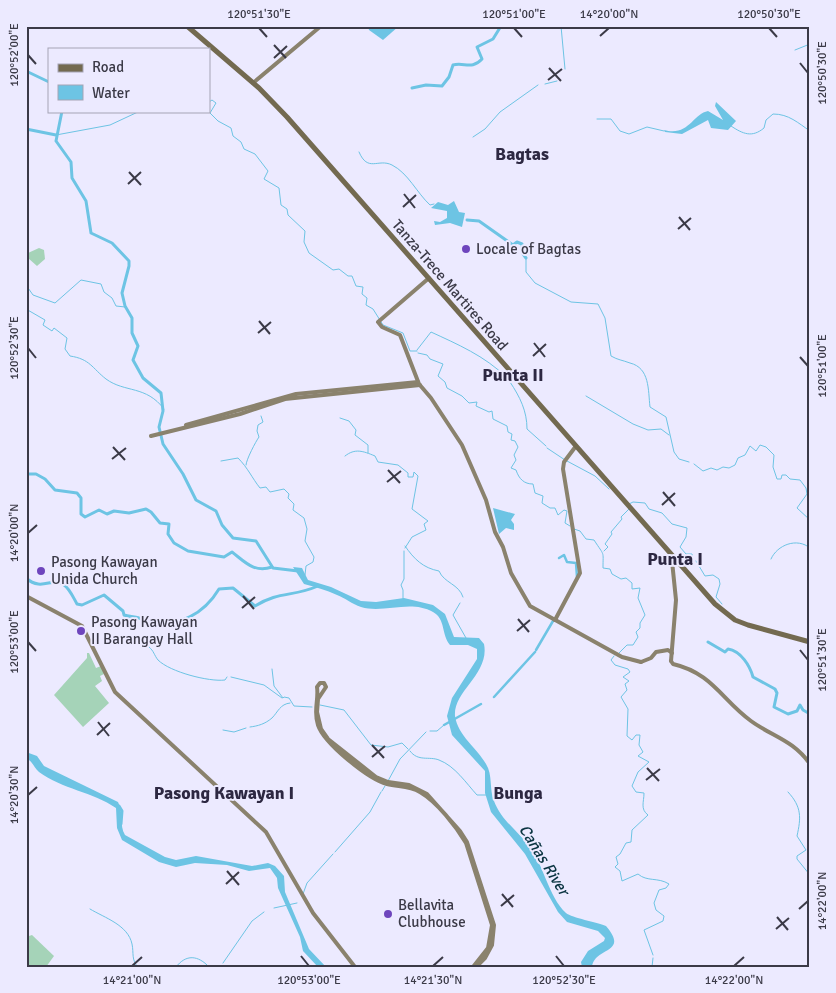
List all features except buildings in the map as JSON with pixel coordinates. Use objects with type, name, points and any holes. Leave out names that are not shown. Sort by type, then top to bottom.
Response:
[{"type":"main road","name":"Tanza-Trece Martires Road","points":[[188,26],[253,83],[286,117],[715,604],[735,620],[810,642]]},
{"type":"main road","points":[[253,83],[321,26]]},
{"type":"main road","points":[[428,278],[380,320],[382,327],[400,335],[419,383],[462,445],[482,489],[495,532],[521,592],[530,606],[621,658],[638,662],[651,658],[656,652],[668,650],[672,653]]},
{"type":"main road","points":[[165,431],[240,414],[285,399],[419,383]]},
{"type":"main road","points":[[151,436],[290,395],[419,383]]},
{"type":"main road","points":[[555,620],[572,592],[580,573],[563,469],[564,462],[576,446]]},
{"type":"main road","points":[[675,559],[672,561],[676,600],[672,664],[702,673],[723,690],[749,718],[792,742],[810,762]]},
{"type":"main road","points":[[26,596],[82,626],[115,692],[266,832],[313,913],[355,967]]},
{"type":"main road","points":[[555,620],[571,627],[622,657],[638,662]]},
{"type":"main road","points":[[320,691],[316,718],[320,730],[327,740],[375,779],[387,784],[414,788],[426,795],[463,838],[492,925],[488,948],[475,967]]},
{"type":"green space","points":[[39,248],[44,250],[45,259],[37,266],[28,258],[28,253]]},
{"type":"green space","points":[[87,653],[89,653],[96,668],[101,666],[104,674],[100,676],[102,681],[95,686],[109,703],[83,727],[54,695],[87,658]]},
{"type":"green space","points":[[32,935],[54,956],[46,967],[26,967],[26,937]]},
{"type":"water","points":[[399,26],[383,40],[369,30],[368,27]]},
{"type":"water","points":[[716,102],[736,121],[728,130],[711,128],[708,120],[682,134],[665,132],[664,130],[672,131],[685,128],[698,116],[708,111],[723,120],[715,106]]},
{"type":"water","points":[[454,201],[459,212],[465,213],[462,227],[450,223],[435,225],[434,221],[440,222],[447,218],[447,211],[431,208],[438,202],[448,205]]},
{"type":"water","points":[[493,508],[515,514],[511,520],[514,524],[514,530],[506,528],[499,534]]},
{"type":"water","points":[[293,567],[302,568],[308,580],[331,587],[361,601],[376,602],[404,598],[433,605],[445,614],[454,637],[479,638],[484,644],[482,664],[456,707],[455,716],[457,723],[464,736],[488,768],[497,808],[534,854],[560,906],[569,915],[606,926],[612,935],[613,946],[598,956],[592,967],[582,967],[581,962],[588,951],[604,941],[605,938],[598,931],[567,922],[558,912],[525,854],[491,812],[485,793],[485,771],[452,735],[447,716],[452,698],[477,659],[477,649],[468,645],[450,645],[445,637],[440,619],[433,612],[415,607],[370,609],[361,607],[333,593],[304,584]]},
{"type":"water","points":[[26,752],[37,756],[44,766],[118,802],[125,835],[165,857],[176,860],[196,856],[252,866],[268,863],[275,866],[284,876],[285,892],[309,949],[326,967],[318,967],[303,951],[300,937],[278,888],[277,878],[270,868],[249,871],[227,865],[195,863],[176,867],[159,862],[122,840],[117,828],[116,808],[48,778],[38,771],[29,760],[26,760]]},
{"type":"waterway","points":[[412,88],[426,85],[442,86],[449,77],[453,65],[471,65],[478,62],[482,59],[477,47],[493,39],[501,26]]},
{"type":"waterway","points":[[561,26],[565,69]]},
{"type":"waterway","points":[[795,50],[810,44]]},
{"type":"waterway","name":"Cañas River","points":[[26,71],[48,82]]},
{"type":"waterway","points":[[545,84],[557,81]]},
{"type":"waterway","points":[[473,137],[485,129],[500,112],[538,85]]},
{"type":"waterway","points":[[210,101],[212,100],[216,103],[210,113],[218,121],[231,128],[233,136],[241,142],[244,149],[255,154],[268,171],[264,179],[279,188],[281,205],[287,209],[288,215],[305,231],[304,242],[309,253],[333,270],[339,269],[348,276],[352,276],[356,286],[363,287],[362,294],[367,298],[366,305],[373,309],[383,325],[403,333],[410,351],[417,351]]},
{"type":"waterway","name":"Cañas River","points":[[62,112],[56,141],[71,162],[72,178],[86,201],[91,233],[112,243],[129,261],[122,293],[125,306],[132,318],[132,333],[138,346],[133,360],[143,378],[161,393],[163,411],[159,427],[163,444],[183,474],[196,500],[216,511],[222,525],[233,538],[256,541],[273,568],[298,571]]},
{"type":"waterway","points":[[56,135],[110,125],[138,112]]},
{"type":"waterway","points":[[731,126],[744,133],[751,134],[764,128],[766,120],[773,114],[779,114],[789,117],[810,131]]},
{"type":"waterway","points":[[597,119],[611,119],[620,131],[629,134],[647,127],[664,131]]},
{"type":"waterway","points":[[26,129],[56,135]]},
{"type":"waterway","points":[[359,152],[366,162],[374,164],[387,163],[398,169],[430,205],[434,204]]},
{"type":"waterway","points":[[467,220],[479,221],[513,245],[517,242],[522,244],[523,254],[526,258]]},
{"type":"waterway","points":[[526,258],[526,272],[535,283],[571,302],[598,304],[605,318],[611,356],[637,366],[645,375],[650,407],[666,417],[674,452],[679,459],[689,462]]},
{"type":"waterway","points":[[26,285],[33,295],[55,303],[81,280],[101,284],[104,292],[112,298],[116,306],[125,307]]},
{"type":"waterway","points":[[26,309],[45,320],[43,325],[52,331],[54,328],[67,338],[65,349],[70,356],[77,357],[90,364],[113,383],[150,396],[164,409]]},
{"type":"waterway","points":[[417,350],[431,332],[480,357],[506,377]]},
{"type":"waterway","points":[[418,353],[427,355],[430,359],[443,364],[438,376],[445,382],[447,388],[462,396],[469,403],[477,402],[476,406],[489,412],[492,411],[493,419],[507,426],[508,432],[512,434],[511,440],[515,441],[518,447],[514,455],[516,460],[511,468],[516,470],[522,480],[533,484],[535,493],[543,496],[542,503],[550,508],[555,508],[558,515],[564,510],[567,511],[565,523],[570,526]]},
{"type":"waterway","points":[[510,382],[522,404],[526,416],[527,429],[546,446]]},
{"type":"waterway","points":[[586,396],[633,424],[648,430],[661,429],[669,435]]},
{"type":"waterway","points":[[246,465],[259,437],[257,431],[258,425],[263,422],[261,416]]},
{"type":"waterway","points":[[340,418],[349,421],[356,430],[355,435],[368,445],[368,453]]},
{"type":"waterway","points":[[694,464],[703,471],[711,468],[717,470],[723,467],[729,468],[735,465],[738,458],[745,455],[750,446],[756,451],[760,445],[766,447],[774,455],[773,467],[777,479],[781,479],[782,475],[786,475],[790,479],[800,480],[806,488],[807,494],[797,508],[810,520]]},
{"type":"waterway","points":[[547,448],[565,460]]},
{"type":"waterway","points":[[345,456],[356,451],[363,452],[375,456],[378,462],[398,465],[408,473],[408,477],[413,477],[414,472],[418,476],[412,509],[428,521],[424,524],[426,530],[412,537],[405,548]]},
{"type":"waterway","points":[[221,461],[238,458],[260,488],[266,487],[270,492],[284,489],[289,494],[288,498],[294,504],[293,510],[304,518],[307,529],[305,541],[314,557],[313,562],[306,566],[305,575]]},
{"type":"waterway","points":[[567,461],[595,476],[609,489]]},
{"type":"waterway","points":[[26,474],[36,474],[45,479],[55,490],[77,493],[81,498],[81,514],[85,517],[99,510],[107,514],[114,511],[129,513],[146,509],[160,523],[169,524],[168,534],[174,543],[188,551],[224,557],[232,552],[255,568],[272,567]]},
{"type":"waterway","points":[[629,504],[633,502],[645,503],[649,509],[662,513],[672,524],[687,528],[686,537],[680,547],[686,554],[692,554],[693,562]]},
{"type":"waterway","points":[[604,551],[608,547],[605,544],[612,534],[611,532],[629,509]]},
{"type":"waterway","points":[[574,529],[580,531],[586,539],[594,540],[603,554],[603,568],[610,569],[612,574],[621,579],[626,578],[632,583],[632,589],[640,588],[638,598],[645,615],[640,623],[640,628],[636,632],[638,637],[633,645],[627,645],[619,653]]},
{"type":"waterway","points":[[771,559],[778,550],[788,544],[799,543],[810,548]]},
{"type":"waterway","points":[[405,546],[419,562],[428,568],[439,571],[444,578],[458,589],[463,597]]},
{"type":"waterway","points":[[403,599],[401,585],[404,579],[404,551]]},
{"type":"waterway","points":[[559,558],[564,555],[567,562],[576,563],[577,577]]},
{"type":"waterway","points":[[696,561],[705,576],[713,575],[719,579],[720,584],[716,597],[722,604]]},
{"type":"waterway","points":[[26,578],[37,584],[54,582],[63,584],[77,604],[82,605],[104,595],[123,611],[124,615],[137,617],[150,623],[161,624],[181,621],[190,617],[206,605],[219,589],[233,588],[255,606],[271,598],[301,592],[318,586]]},
{"type":"waterway","points":[[460,603],[453,615],[466,638]]},
{"type":"waterway","points":[[536,650],[553,621]]},
{"type":"waterway","points":[[708,642],[725,652],[728,649],[733,650],[741,656],[750,668],[753,677],[775,689],[777,693],[774,707],[788,714],[797,711],[800,705],[803,710],[810,714]]},
{"type":"waterway","points":[[149,647],[158,660],[180,672],[218,680],[225,680],[227,677]]},
{"type":"waterway","points":[[494,697],[535,652]]},
{"type":"waterway","points":[[614,656],[611,660],[615,665],[628,669],[630,672],[623,677],[629,681],[625,684],[627,690],[621,697],[628,709],[627,736],[632,740],[636,735],[640,735],[639,745],[643,752],[638,756],[649,762],[638,772],[632,786],[636,792],[644,793],[643,808],[648,815],[632,830],[631,842],[626,843],[620,854],[616,857],[618,864],[615,867],[620,871],[622,881],[638,874],[645,878],[669,884],[666,888],[659,890],[654,903],[656,910],[664,916],[663,921],[644,930],[653,955]]},
{"type":"waterway","points":[[272,669],[274,686],[283,698],[289,698],[294,706],[312,707]]},
{"type":"waterway","points":[[231,677],[264,685],[282,698]]},
{"type":"waterway","points":[[250,727],[267,722],[281,707],[290,703]]},
{"type":"waterway","points":[[444,725],[481,704]]},
{"type":"waterway","points":[[320,705],[344,710],[371,745],[388,747],[402,743],[408,749]]},
{"type":"waterway","points":[[430,731],[437,731],[444,725]]},
{"type":"waterway","points":[[223,730],[234,732],[246,728]]},
{"type":"waterway","points":[[388,781],[400,759],[426,732]]},
{"type":"waterway","points":[[410,751],[416,756],[435,759],[445,763],[460,775],[477,795],[487,795]]},
{"type":"waterway","points":[[382,791],[385,786]]},
{"type":"waterway","points":[[335,852],[370,812],[381,792]]},
{"type":"waterway","points":[[788,792],[793,797],[798,808],[800,818],[797,836],[806,850],[797,856],[797,859],[810,875]]},
{"type":"waterway","points":[[119,806],[122,811],[121,824]]},
{"type":"waterway","points":[[303,894],[307,883],[333,854]]},
{"type":"waterway","points":[[274,908],[297,903]]},
{"type":"waterway","points":[[90,909],[115,923],[126,932],[130,937],[134,959],[138,967]]},
{"type":"waterway","points":[[223,963],[252,921],[264,912]]},
{"type":"waterway","points":[[176,967],[188,958],[201,960],[209,967]]},
{"type":"waterway","points":[[652,967],[653,958]]},
{"type":"place","name":"Locale of Bagtas","points":[[466,249]]},
{"type":"place","name":"Pasong Kawayan Unida Church","points":[[41,571]]},
{"type":"place","name":"Pasong Kawayan II Barangay Hall","points":[[81,631]]},
{"type":"place","name":"Bellavita Clubhouse","points":[[388,914]]},
{"type":"district","name":"Bagtas","points":[[522,154]]},
{"type":"district","name":"Punta II","points":[[513,375]]},
{"type":"district","name":"Punta I","points":[[675,559]]},
{"type":"district","name":"Pasong Kawayan I","points":[[224,793]]},
{"type":"district","name":"Bunga","points":[[518,793]]}]
